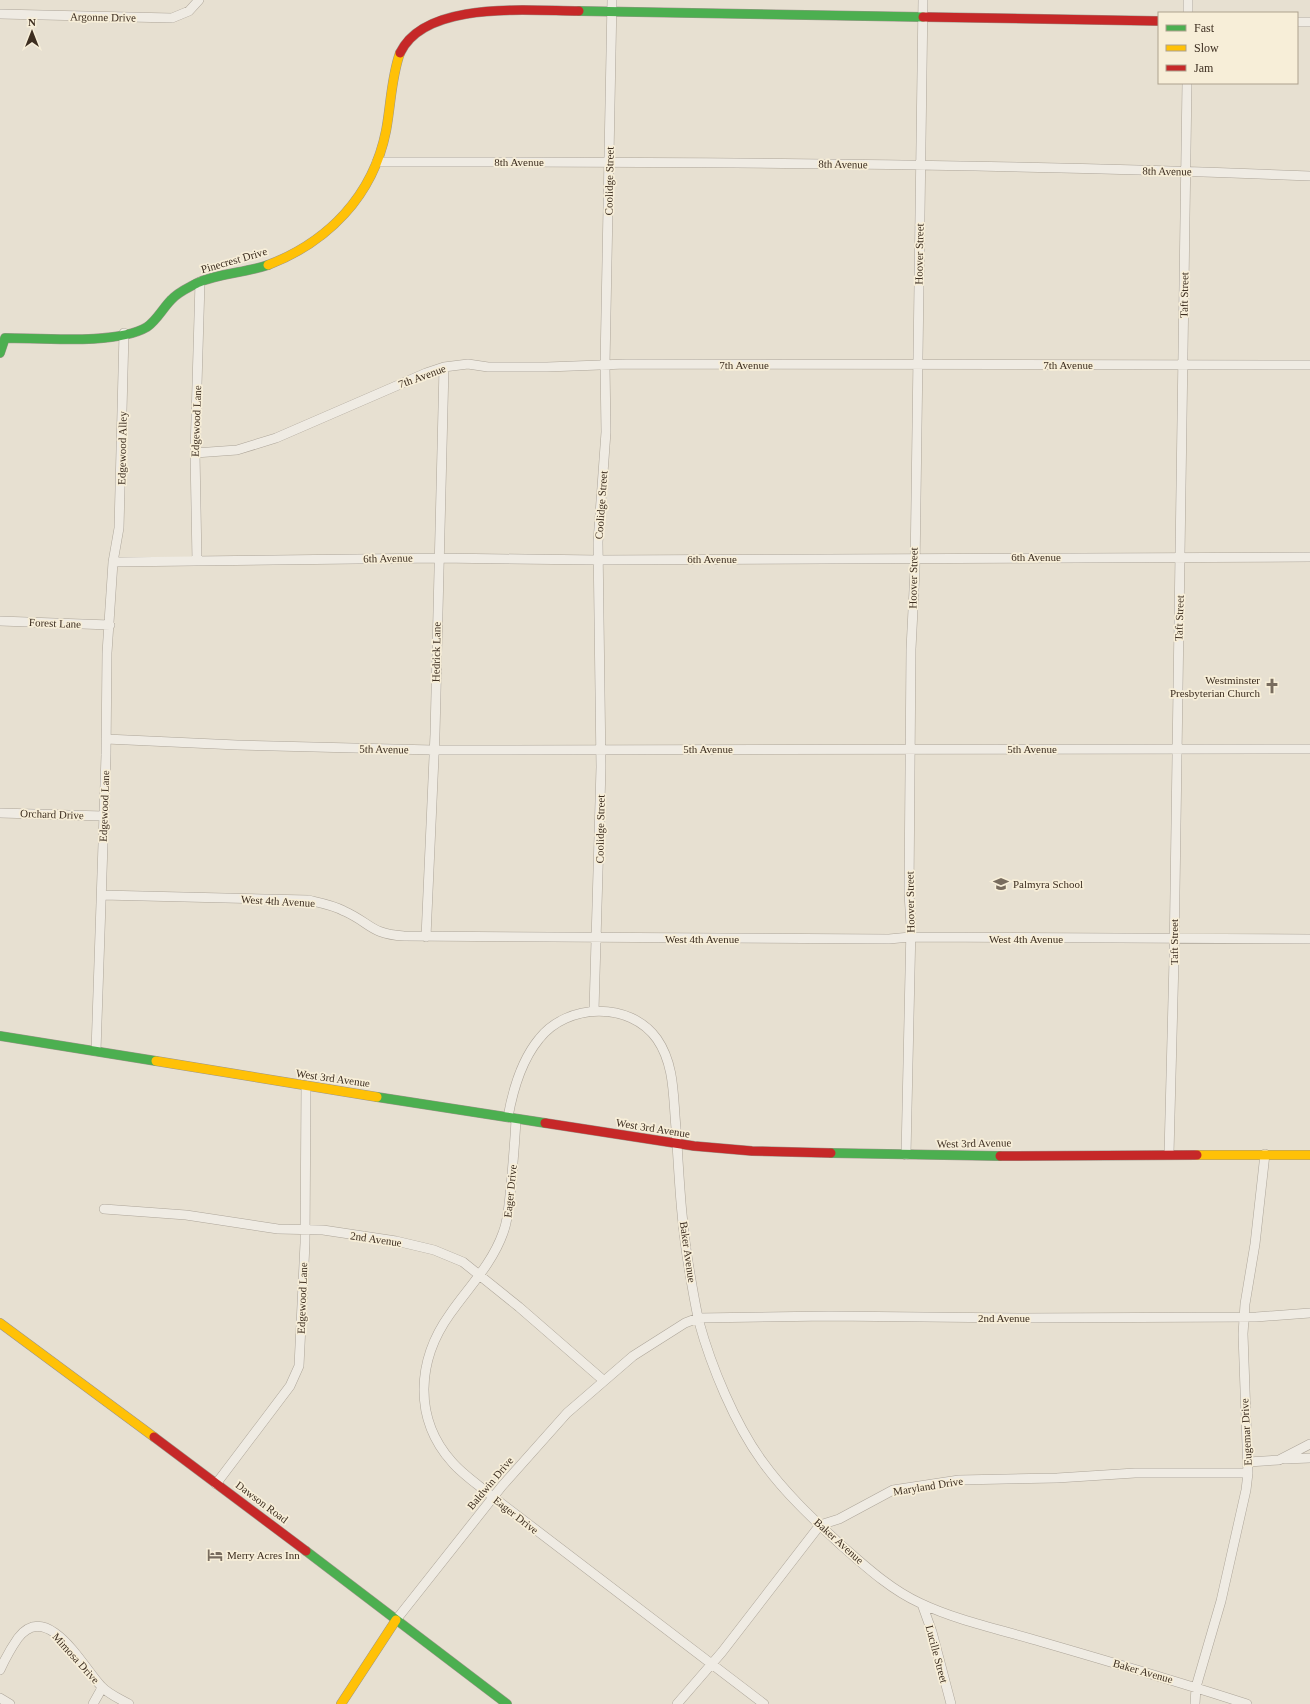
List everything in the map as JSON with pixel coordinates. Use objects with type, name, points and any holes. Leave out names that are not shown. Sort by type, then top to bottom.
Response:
[{"type":"street","name":"Argonne Drive","points":[[0,14],[172,18],[189,11],[199,0]]},
{"type":"street","name":"Coolidge Street","points":[[594,1010],[597,938],[600,749],[598,560],[606,432],[605,365],[612,0]]},
{"type":"street","name":"Hoover Street","points":[[906,1155],[910,937],[911,649],[914,558],[923,0]]},
{"type":"street","points":[[1188,0],[1188,12]]},
{"type":"street","name":"Pinecrest Drive","points":[[0,353],[5,338],[94,339],[144,328],[160,314],[176,296],[200,282],[244,272],[305,248],[330,229],[347,212],[368,182],[386,130],[398,58],[407,39],[428,23],[446,15],[462,12],[612,12],[1158,21]]},
{"type":"street","points":[[1298,22],[1310,22]]},
{"type":"street","name":"Taft Street","points":[[1169,1154],[1174,940],[1187,84]]},
{"type":"street","name":"8th Avenue","points":[[376,162],[609,162],[920,165],[1185,171],[1310,176]]},
{"type":"street","name":"Edgewood Lane","points":[[197,561],[195,453],[200,282]]},
{"type":"street","name":"Edgewood Alley","points":[[113,562],[119,528],[124,333]]},
{"type":"street","name":"7th Avenue","points":[[195,453],[237,450],[276,438],[426,373],[444,367],[468,364],[488,367],[605,365],[1310,365]]},
{"type":"street","name":"Hedrick Lane","points":[[426,937],[444,367]]},
{"type":"street","name":"6th Avenue","points":[[113,562],[438,558],[598,560],[1310,557]]},
{"type":"street","name":"Edgewood Lane","points":[[96,1051],[113,562]]},
{"type":"street","name":"Forest Lane","points":[[0,621],[110,625]]},
{"type":"street","name":"5th Avenue","points":[[106,739],[236,746],[433,750],[910,748],[1310,749]]},
{"type":"street","name":"Orchard Drive","points":[[0,812],[104,816]]},
{"type":"street","name":"West 4th Avenue","points":[[102,895],[308,900],[334,906],[374,930],[386,935],[426,937],[889,939],[910,937],[1174,940],[1310,939]]},
{"type":"street","name":"Eager Drive","points":[[594,1010],[569,1018],[541,1036],[527,1056],[519,1073],[512,1118],[508,1214],[504,1233],[488,1263],[449,1315],[431,1346],[425,1370],[425,1402],[432,1432],[452,1462],[493,1497],[764,1704]]},
{"type":"street","name":"Baker Avenue","points":[[594,1010],[611,1012],[631,1018],[648,1029],[656,1038],[668,1062],[672,1081],[678,1143],[686,1251],[698,1318],[728,1398],[748,1440],[776,1479],[820,1525],[849,1552],[890,1585],[922,1604],[956,1617],[1196,1687],[1247,1704]]},
{"type":"street","name":"West 3rd Avenue","points":[[0,1036],[512,1118],[678,1143],[759,1152],[906,1155],[1310,1154]]},
{"type":"street","name":"Edgewood Lane","points":[[216,1484],[290,1386],[299,1366],[305,1229],[306,1086]]},
{"type":"street","name":"Eugemar Drive","points":[[1195,1704],[1196,1687],[1221,1601],[1246,1490],[1248,1462],[1244,1378],[1244,1317],[1255,1244],[1265,1154]]},
{"type":"street","name":"2nd Avenue","points":[[104,1209],[186,1214],[278,1229],[305,1229],[396,1241],[434,1250],[463,1262],[519,1307],[603,1380]]},
{"type":"street","name":"2nd Avenue","points":[[698,1318],[829,1316],[1020,1318],[1244,1317],[1310,1313]]},
{"type":"street","name":"Baldwin Drive","points":[[341,1704],[396,1620],[502,1486],[567,1413],[603,1380],[657,1339],[685,1323],[698,1318]]},
{"type":"street","name":"Dawson Road","points":[[0,1323],[507,1704]]},
{"type":"street","points":[[1279,1460],[1304,1449],[1310,1444]]},
{"type":"street","points":[[1248,1462],[1310,1458]]},
{"type":"street","name":"Maryland Drive","points":[[820,1525],[839,1519],[893,1490],[959,1480],[1057,1478],[1135,1473],[1248,1473]]},
{"type":"street","points":[[677,1704],[710,1663],[722,1652],[820,1525]]},
{"type":"street","name":"Lucille Street","points":[[922,1604],[932,1632],[951,1704]]},
{"type":"street","name":"Mimosa Drive","points":[[0,1670],[19,1637],[28,1629],[38,1626],[49,1628],[61,1638],[102,1688],[129,1704]]},
{"type":"street","name":"Mimosa Drive","points":[[93,1704],[102,1688]]},
{"type":"street","points":[[0,1698],[10,1704]]},
{"type":"traffic: fast","points":[[579,11],[923,17]]},
{"type":"traffic: fast","points":[[0,353],[5,338],[78,339],[134,333],[147,327],[154,321],[168,303],[183,290],[214,277],[268,265]]},
{"type":"traffic: fast","points":[[0,1036],[156,1061]]},
{"type":"traffic: fast","points":[[377,1097],[545,1123]]},
{"type":"traffic: fast","points":[[831,1153],[1000,1156]]},
{"type":"traffic: fast","points":[[306,1551],[507,1704]]},
{"type":"traffic: slow","points":[[268,265],[310,244],[345,214],[359,196],[371,176],[380,154],[386,131],[393,82],[400,53]]},
{"type":"traffic: slow","points":[[156,1061],[377,1097]]},
{"type":"traffic: slow","points":[[1197,1155],[1310,1155]]},
{"type":"traffic: slow","points":[[0,1323],[154,1437]]},
{"type":"traffic: slow","points":[[341,1704],[396,1620]]},
{"type":"traffic: jam","points":[[400,53],[413,36],[431,24],[454,16],[507,10],[579,11]]},
{"type":"traffic: jam","points":[[923,17],[1158,21]]},
{"type":"traffic: jam","points":[[545,1123],[694,1146],[752,1151],[831,1153]]},
{"type":"traffic: jam","points":[[1000,1156],[1197,1155]]},
{"type":"traffic: jam","points":[[154,1437],[306,1551]]},
{"type":"place","name":"Westminster Presbyterian Church","points":[[1272,686]]},
{"type":"place","name":"Palmyra School","points":[[1001,884]]},
{"type":"place","name":"Merry Acres Inn","points":[[215,1555]]}]
